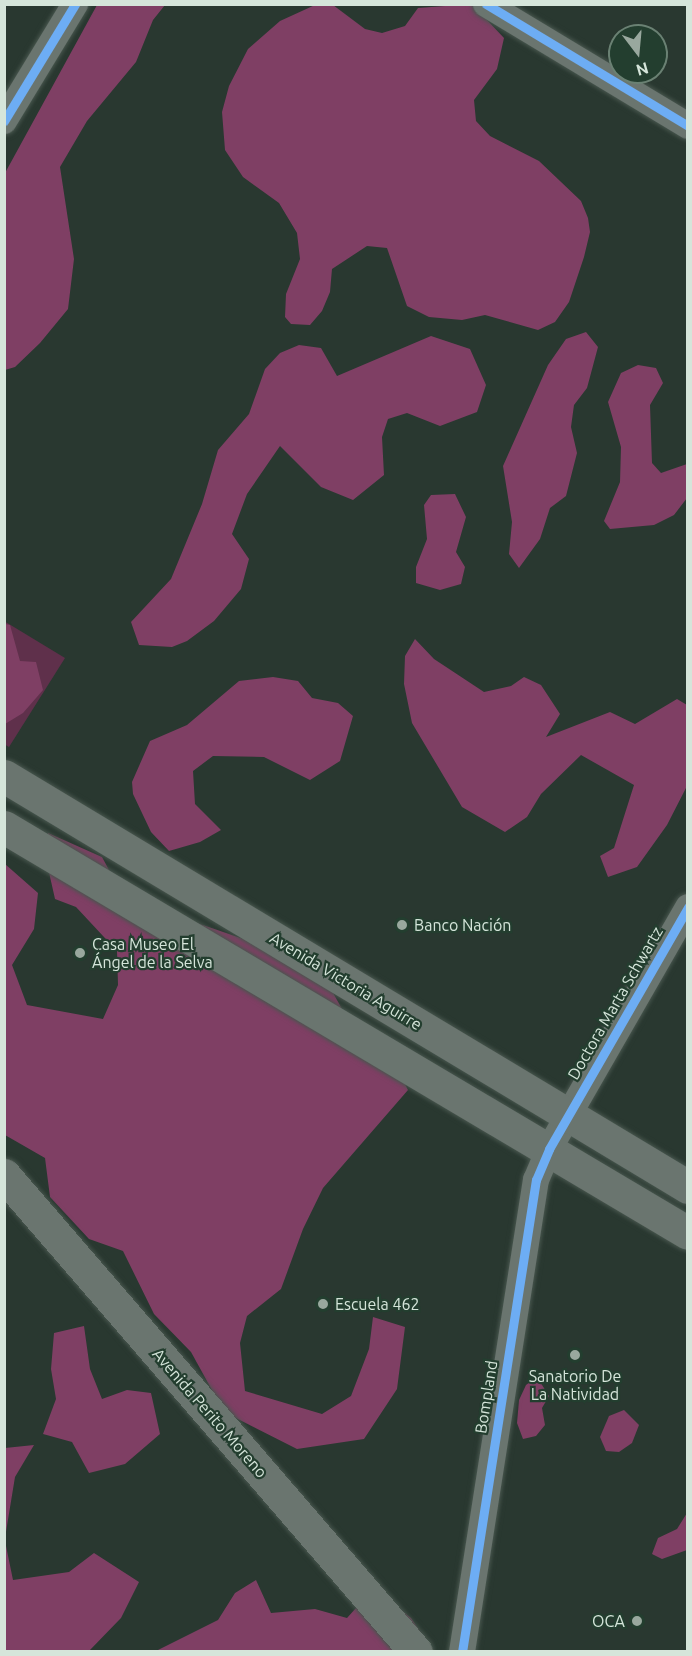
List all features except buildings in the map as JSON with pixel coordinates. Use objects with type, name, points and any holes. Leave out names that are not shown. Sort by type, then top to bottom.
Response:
[{"type":"main road","name":"Avenida Victoria Aguirre","points":[[5,780],[687,1187]]},
{"type":"main road","points":[[4,827],[687,1233]]},
{"type":"main road","name":"Avenida Perito Moreno","points":[[4,1175],[416,1652]]},
{"type":"street","points":[[4,121],[75,4]]},
{"type":"street","points":[[486,4],[687,126]]},
{"type":"street","name":"Doctora Marta Schwartz","points":[[549,1149],[687,907]]},
{"type":"street","name":"Bompland","points":[[462,1652],[536,1180],[549,1149]]},
{"type":"shaded area","points":[[472,4],[504,38],[497,69],[474,100],[476,121],[490,136],[539,161],[581,201],[588,218],[590,232],[584,257],[569,302],[555,322],[538,330],[485,315],[462,320],[429,317],[407,306],[387,248],[367,246],[332,269],[330,292],[322,311],[310,325],[291,324],[285,317],[286,294],[300,259],[297,233],[279,203],[243,177],[225,150],[222,112],[229,86],[248,49],[280,21],[315,5],[333,5],[365,29],[382,33],[405,26],[418,8]]},
{"type":"shaded area","points":[[97,5],[165,5],[153,20],[136,62],[87,121],[60,167],[74,259],[68,309],[40,343],[15,367],[5,370],[5,173]]},
{"type":"shaded area","points":[[586,332],[598,347],[587,388],[574,405],[571,427],[577,453],[566,496],[550,508],[540,539],[519,568],[509,554],[512,522],[503,466],[548,365],[566,339]]},
{"type":"shaded area","points":[[431,336],[470,349],[486,385],[477,412],[440,426],[407,413],[388,419],[382,437],[384,475],[353,500],[321,487],[280,446],[247,494],[232,534],[249,559],[241,589],[214,621],[187,641],[172,647],[139,645],[131,622],[171,579],[202,504],[218,450],[249,414],[265,369],[280,353],[299,345],[321,348],[337,376]]},
{"type":"shaded area","points":[[638,365],[656,368],[663,383],[650,405],[652,463],[661,473],[687,464],[687,498],[674,515],[654,525],[610,529],[604,521],[620,482],[621,447],[608,402],[621,373]]},
{"type":"shaded area","points":[[455,494],[466,517],[456,552],[465,567],[461,584],[440,590],[416,583],[416,567],[427,539],[424,505],[431,495]]},
{"type":"shaded area","points":[[4,621],[65,658],[9,747],[4,744]]},
{"type":"shaded area","points":[[5,624],[10,625],[20,661],[36,662],[43,690],[23,713],[5,724]]},
{"type":"shaded area","points":[[415,639],[434,659],[484,692],[511,686],[524,677],[541,685],[560,714],[546,737],[610,712],[635,724],[677,699],[687,705],[687,786],[667,825],[637,867],[608,877],[600,856],[614,848],[634,785],[581,755],[541,794],[527,817],[505,832],[462,807],[412,723],[404,684],[405,656]]},
{"type":"shaded area","points":[[273,677],[298,681],[312,698],[338,703],[353,716],[340,761],[310,780],[264,757],[213,756],[193,771],[195,804],[221,830],[200,842],[169,851],[151,832],[133,794],[132,782],[150,741],[187,725],[239,681]]},
{"type":"shaded area","points":[[48,833],[102,857],[124,898],[317,964],[342,1009],[390,1055],[408,1090],[323,1188],[303,1229],[281,1289],[247,1316],[240,1343],[245,1391],[322,1414],[351,1396],[369,1349],[373,1317],[405,1327],[397,1389],[364,1439],[297,1449],[224,1412],[191,1352],[154,1314],[123,1251],[89,1239],[50,1197],[45,1158],[5,1135],[5,864],[38,893],[34,929],[12,965],[27,1005],[103,1019],[118,985],[117,951],[76,907],[55,899],[44,850]]},
{"type":"shaded area","points":[[84,1326],[90,1369],[102,1399],[127,1390],[151,1393],[160,1434],[125,1464],[89,1473],[72,1442],[43,1434],[56,1399],[51,1369],[54,1333]]},
{"type":"shaded area","points":[[537,1377],[549,1396],[542,1408],[545,1425],[536,1436],[523,1439],[517,1423],[519,1400],[526,1385]]},
{"type":"shaded area","points":[[624,1410],[639,1425],[632,1443],[619,1452],[606,1451],[600,1437],[609,1416]]},
{"type":"shaded area","points":[[34,1445],[15,1477],[5,1538],[5,1448]]},
{"type":"shaded area","points":[[687,1513],[687,1550],[662,1559],[652,1554],[658,1538],[677,1529]]},
{"type":"shaded area","points":[[5,1541],[13,1580],[69,1572],[94,1553],[139,1582],[121,1618],[89,1651],[5,1651]]},
{"type":"shaded area","points":[[256,1580],[271,1613],[315,1609],[347,1618],[374,1588],[411,1618],[433,1651],[154,1652],[218,1620],[235,1593]]},
{"type":"cycle path","points":[[4,121],[75,4]]},
{"type":"cycle path","points":[[486,4],[688,126]]},
{"type":"cycle path","points":[[462,1652],[536,1180],[549,1149],[688,907]]},
{"type":"place","name":"Banco Nación","points":[[402,925]]},
{"type":"place","name":"Casa Museo El Ángel de la Selva","points":[[80,953]]},
{"type":"place","name":"Escuela 462","points":[[323,1304]]},
{"type":"place","name":"Sanatorio De La Natividad","points":[[575,1355]]},
{"type":"place","name":"OCA","points":[[637,1621]]}]
